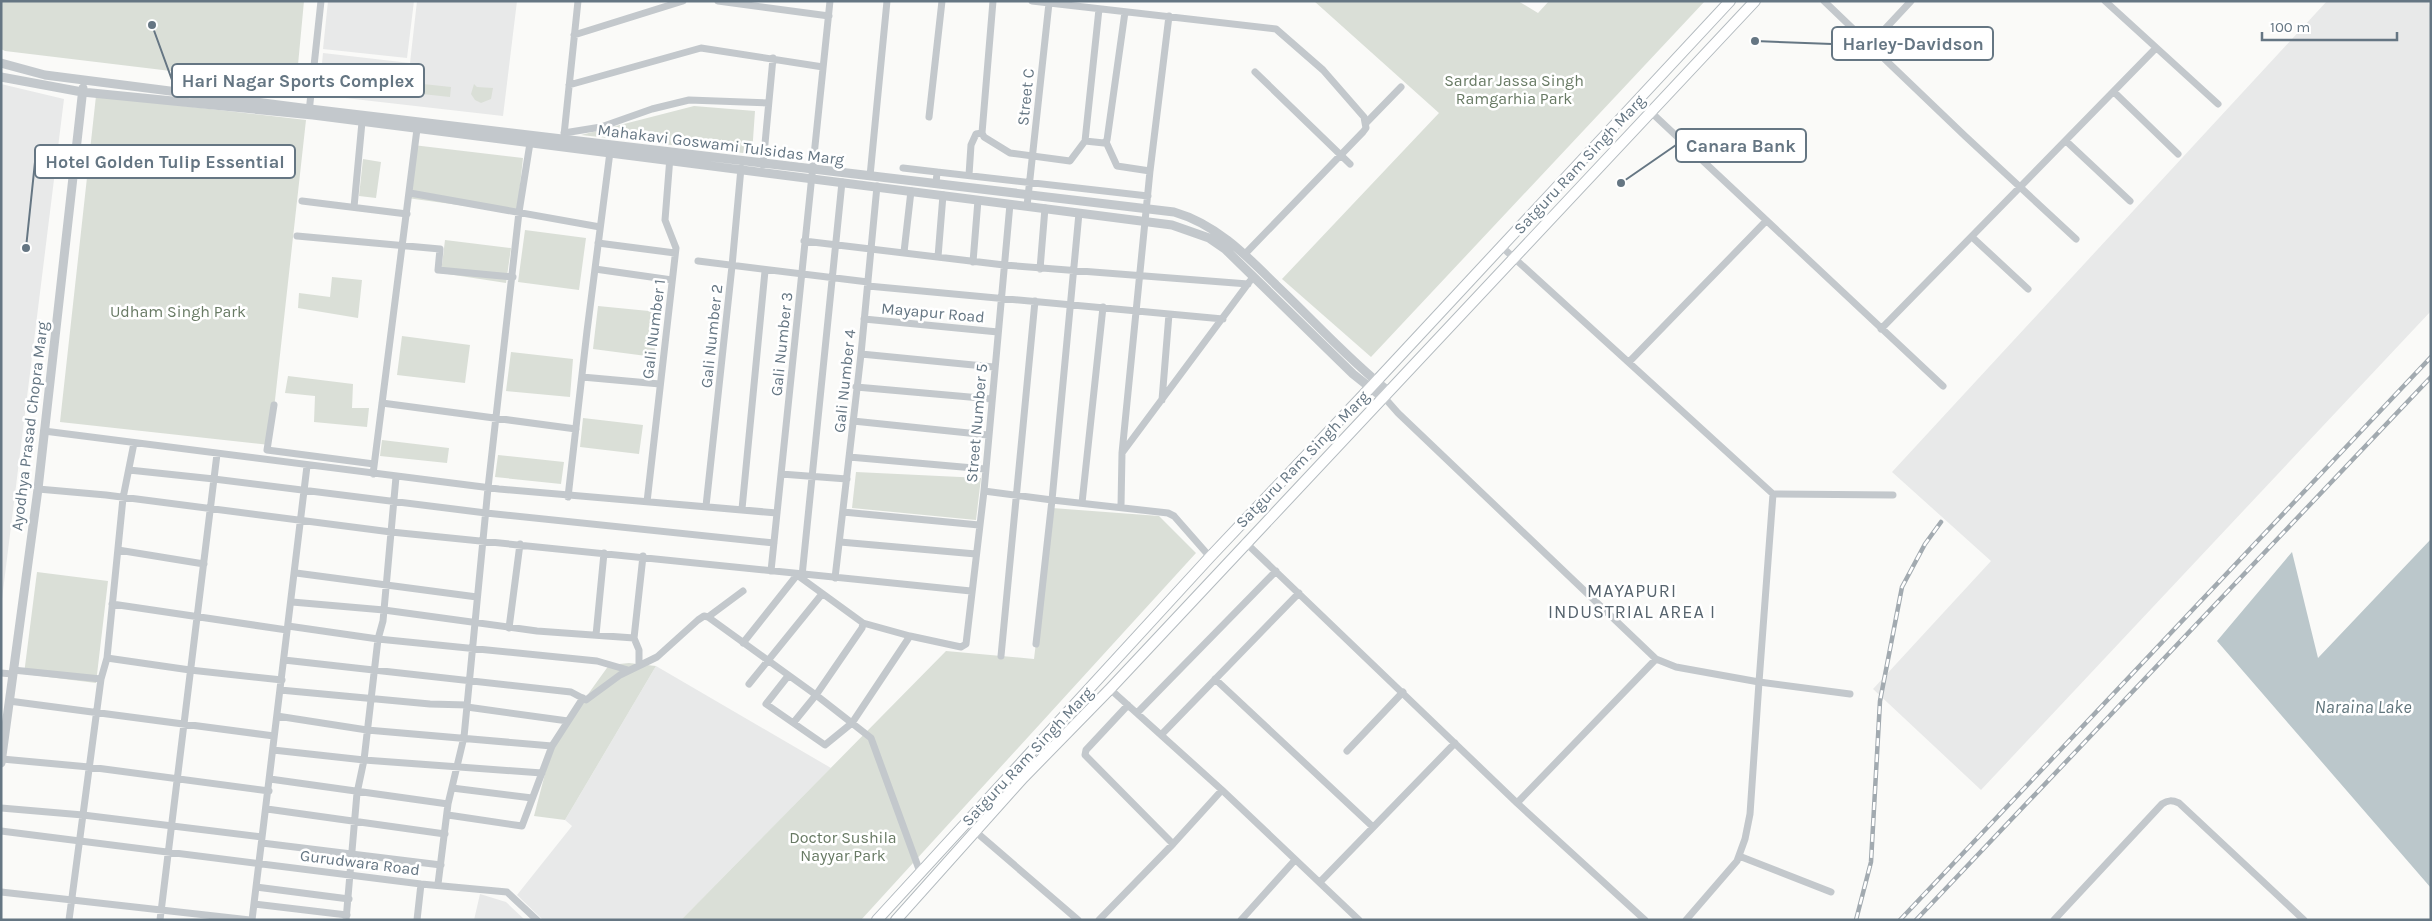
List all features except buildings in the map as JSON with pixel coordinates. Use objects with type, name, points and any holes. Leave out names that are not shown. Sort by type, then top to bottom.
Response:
[{"type":"main road","name":"Satguru Ram Singh Marg","points":[[877,920],[1210,557],[1373,385],[1730,1]]},
{"type":"main road","name":"Satguru Ram Singh Marg","points":[[896,920],[1023,778],[1110,689],[1755,1]]},
{"type":"street","points":[[310,112],[320,1]]},
{"type":"street","points":[[578,1],[563,140],[652,109],[689,100],[768,103]]},
{"type":"street","points":[[574,35],[683,1]]},
{"type":"street","name":"Gali Number 3","points":[[771,571],[830,1]]},
{"type":"street","points":[[870,176],[886,1]]},
{"type":"street","points":[[929,117],[942,1]]},
{"type":"street","points":[[993,1],[982,133],[984,137],[1010,153],[1070,161],[1085,141],[1098,9]]},
{"type":"street","points":[[1032,1],[1276,29],[1322,70],[1364,117],[1366,123]]},
{"type":"street","points":[[1824,1],[2076,239]]},
{"type":"street","points":[[1870,45],[1911,1]]},
{"type":"street","points":[[2105,1],[2155,49],[2218,104]]},
{"type":"street","points":[[718,2],[829,16]]},
{"type":"street","name":"Street C","points":[[1027,206],[1049,3]]},
{"type":"street","points":[[1125,12],[1106,142],[1117,166],[1150,171]]},
{"type":"street","points":[[1121,506],[1122,453],[1150,171],[1169,16]]},
{"type":"street","points":[[569,85],[701,48],[823,67]]},
{"type":"street","points":[[1881,328],[2021,188],[2155,49]]},
{"type":"street","points":[[763,165],[773,58]]},
{"type":"street","name":"Mahakavi Goswami Tulsidas Marg","points":[[1,63],[45,75],[310,112],[362,122],[530,142],[563,140],[610,152],[763,165],[842,182],[1146,221],[1181,228],[1209,238],[1225,249],[1251,280],[1353,374],[1373,385]]},
{"type":"street","points":[[1255,72],[1350,164]]},
{"type":"street","name":"Mahakavi Goswami Tulsidas Marg","points":[[1,77],[82,92],[310,112],[563,140],[741,168],[811,174],[870,176],[1174,212],[1198,221],[1219,233],[1245,254],[1373,385]]},
{"type":"street","name":"Ayodhya Prasad Chopra Marg","points":[[1,763],[6,703],[13,672],[38,488],[84,80]]},
{"type":"street","points":[[1245,254],[1363,132],[1366,123],[1387,105],[1401,87]]},
{"type":"street","points":[[2114,92],[2178,154]]},
{"type":"street","points":[[1638,100],[1942,386]]},
{"type":"street","points":[[354,207],[362,122]]},
{"type":"street","points":[[373,474],[418,129]]},
{"type":"street","points":[[969,175],[972,140],[976,134],[982,133]]},
{"type":"street","points":[[1085,141],[1106,142]]},
{"type":"street","points":[[2066,141],[2130,201]]},
{"type":"street","points":[[438,884],[448,804],[464,737],[488,488],[519,212],[530,142]]},
{"type":"street","points":[[568,497],[610,152]]},
{"type":"street","name":"Gali Number 1","points":[[647,502],[676,253],[676,243],[665,220],[671,157]]},
{"type":"street","name":"Gali Number 2","points":[[706,506],[741,168]]},
{"type":"street","points":[[903,168],[1148,196]]},
{"type":"street","points":[[936,184],[937,172]]},
{"type":"street","points":[[743,643],[800,575],[842,182]]},
{"type":"street","name":"Gali Number 4","points":[[835,578],[861,354],[877,186]]},
{"type":"street","points":[[904,252],[911,191]]},
{"type":"street","points":[[410,193],[600,227]]},
{"type":"street","points":[[938,257],[943,195]]},
{"type":"street","points":[[302,200],[407,214]]},
{"type":"street","points":[[974,262],[978,200]]},
{"type":"street","name":"Street Number 5","points":[[910,636],[961,647],[966,644],[984,491],[1010,204]]},
{"type":"street","points":[[1040,269],[1045,208]]},
{"type":"street","points":[[1036,644],[1052,500],[1079,213]]},
{"type":"street","points":[[1628,362],[1766,221]]},
{"type":"street","points":[[297,236],[440,250],[438,270],[513,278]]},
{"type":"street","points":[[1972,237],[2028,288]]},
{"type":"street","points":[[804,241],[1074,272],[1251,280]]},
{"type":"street","points":[[598,243],[676,253]]},
{"type":"street","points":[[1502,247],[1773,494],[1894,495]]},
{"type":"street","points":[[698,262],[1001,299],[1223,319]]},
{"type":"street","points":[[595,269],[672,280]]},
{"type":"street","points":[[742,509],[765,270]]},
{"type":"street","points":[[1122,453],[1251,280]]},
{"type":"street","points":[[1001,656],[1035,301]]},
{"type":"street","points":[[1082,503],[1103,307]]},
{"type":"street","points":[[1162,400],[1169,314]]},
{"type":"street","name":"Mayapur Road","points":[[864,319],[998,332]]},
{"type":"street","points":[[861,354],[994,367]]},
{"type":"street","points":[[582,377],[660,384]]},
{"type":"street","points":[[1373,385],[1398,413],[1656,659],[1676,667],[1759,682],[1850,694]]},
{"type":"street","points":[[856,387],[992,399]]},
{"type":"street","points":[[382,403],[576,429]]},
{"type":"street","points":[[274,405],[267,450],[374,464]]},
{"type":"street","points":[[853,421],[988,435]]},
{"type":"street","points":[[44,431],[308,466],[568,497],[706,506],[777,513]]},
{"type":"street","points":[[69,920],[101,679],[107,658],[123,498],[134,443]]},
{"type":"street","points":[[160,920],[179,780],[196,615],[217,454]]},
{"type":"street","points":[[849,457],[985,469]]},
{"type":"street","points":[[1,892],[251,920],[267,809],[274,736],[308,466]]},
{"type":"street","points":[[130,470],[486,513],[774,544]]},
{"type":"street","points":[[781,474],[847,479]]},
{"type":"street","points":[[254,904],[346,918],[352,874],[357,793],[364,760],[378,639],[387,584],[396,476]]},
{"type":"street","points":[[38,488],[391,532],[643,556],[800,575],[971,591]]},
{"type":"street","points":[[984,491],[1162,511],[1174,516],[1210,557]]},
{"type":"street","points":[[1686,920],[1739,856],[1745,839],[1750,814],[1773,494]]},
{"type":"street","points":[[843,512],[979,525]]},
{"type":"street","points":[[840,542],[976,554]]},
{"type":"street","points":[[1246,542],[1517,803],[1645,920]]},
{"type":"street","points":[[509,628],[520,544]]},
{"type":"street","points":[[118,550],[204,564]]},
{"type":"street","points":[[596,635],[604,553]]},
{"type":"street","points":[[638,665],[639,650],[634,638],[643,556]]},
{"type":"street","points":[[1137,713],[1276,571]]},
{"type":"street","points":[[296,573],[477,597]]},
{"type":"street","points":[[788,676],[766,704],[825,745],[852,723],[910,636],[863,623],[822,594],[800,575]]},
{"type":"street","points":[[284,660],[375,668],[571,692],[583,698],[591,698],[628,670],[656,657],[698,620],[704,616],[708,617],[743,591]]},
{"type":"street","points":[[1160,734],[1299,593]]},
{"type":"street","points":[[749,684],[822,594]]},
{"type":"street","points":[[292,602],[384,610],[509,628],[634,638]]},
{"type":"street","points":[[112,604],[378,639],[597,661],[628,670]]},
{"type":"street","points":[[708,617],[816,695],[871,738],[920,872]]},
{"type":"street","points":[[794,722],[816,695],[862,628],[863,623]]},
{"type":"street","points":[[107,658],[190,670],[282,680]]},
{"type":"street","points":[[1517,803],[1656,659]]},
{"type":"street","points":[[1,673],[13,672],[101,679]]},
{"type":"street","points":[[1215,679],[1373,827]]},
{"type":"street","points":[[1110,689],[1222,790],[1359,920]]},
{"type":"street","points":[[280,690],[372,700],[467,706],[568,721]]},
{"type":"street","points":[[1346,751],[1403,692]]},
{"type":"street","points":[[448,816],[522,826],[552,746],[583,698]]},
{"type":"street","points":[[6,703],[97,713],[184,726],[217,727],[274,736]]},
{"type":"street","points":[[1128,705],[1086,750],[1085,754],[1173,844]]},
{"type":"street","points":[[277,716],[367,730],[552,746]]},
{"type":"street","points":[[1320,882],[1455,743]]},
{"type":"street","points":[[273,750],[364,760],[542,773]]},
{"type":"street","points":[[2,759],[89,767],[269,791]]},
{"type":"street","points":[[270,779],[357,793],[448,804]]},
{"type":"street","points":[[452,788],[532,798]]},
{"type":"street","points":[[1099,920],[1173,844],[1222,790]]},
{"type":"street","points":[[2054,920],[2162,804],[2174,801],[2179,803],[2304,920]]},
{"type":"street","points":[[1,808],[83,815],[172,826],[441,865]]},
{"type":"street","points":[[267,809],[355,823],[445,834]]},
{"type":"street","name":"Gurudwara Road","points":[[1,831],[421,884],[438,884],[507,892],[536,920]]},
{"type":"street","points":[[976,832],[1078,920]]},
{"type":"street","points":[[1739,856],[1831,892]]},
{"type":"street","points":[[1240,920],[1296,860]]},
{"type":"street","points":[[417,920],[421,884]]},
{"type":"street","points":[[256,887],[349,899]]},
{"type":"shaded area","points":[[328,1],[414,1],[407,58],[323,49]]},
{"type":"shaded area","points":[[417,1],[517,1],[503,116],[319,95],[323,53],[410,63]]},
{"type":"shaded area","points":[[2327,1],[2428,1],[2431,12],[2431,311],[1981,790],[1873,689],[1991,561],[1892,472]]},
{"type":"shaded area","points":[[1,84],[64,99],[1,607]]},
{"type":"shaded area","points":[[656,666],[831,768],[681,920],[543,920],[517,895],[572,826],[565,820]]},
{"type":"shaded area","points":[[480,894],[506,902],[525,920],[474,920]]},
{"type":"green space","points":[[1,1],[304,1],[296,86],[5,51],[1,49]]},
{"type":"green space","name":"Sardar Jassa Singh Ramgarhia Park","points":[[1314,1],[1518,1],[1538,13],[1549,1],[1705,1],[1371,357],[1282,279],[1439,113]]},
{"type":"green space","points":[[423,84],[451,87],[450,97],[422,94]]},
{"type":"green space","points":[[474,84],[477,87],[493,88],[491,99],[481,103],[475,100],[471,94]]},
{"type":"green space","name":"Udham Singh Park","points":[[96,96],[306,120],[270,445],[60,422]]},
{"type":"green space","points":[[694,106],[755,111],[752,154],[581,135]]},
{"type":"green space","points":[[413,145],[523,158],[517,213],[407,198]]},
{"type":"green space","points":[[363,159],[381,162],[376,198],[359,196]]},
{"type":"green space","points":[[525,230],[586,238],[579,290],[518,282]]},
{"type":"green space","points":[[445,240],[511,248],[506,283],[441,273]]},
{"type":"green space","points":[[332,277],[362,280],[358,318],[298,308],[299,293],[330,297]]},
{"type":"green space","points":[[598,306],[659,312],[654,357],[593,349]]},
{"type":"green space","points":[[402,336],[470,345],[465,383],[397,375]]},
{"type":"green space","points":[[511,352],[573,359],[570,397],[506,391]]},
{"type":"green space","points":[[288,376],[353,384],[352,408],[369,408],[367,427],[314,422],[315,396],[285,393]]},
{"type":"green space","points":[[583,418],[643,425],[639,454],[580,447]]},
{"type":"green space","points":[[382,440],[449,448],[447,463],[380,456]]},
{"type":"green space","points":[[498,455],[564,462],[561,484],[495,477]]},
{"type":"green space","points":[[856,472],[981,478],[976,520],[852,508]]},
{"type":"green space","name":"Doctor Sushila Nayyar Park","points":[[1052,508],[1159,516],[1196,553],[861,920],[681,920],[946,651],[1034,659]]},
{"type":"green space","points":[[37,572],[108,581],[96,683],[24,674]]},
{"type":"green space","points":[[629,663],[656,666],[565,820],[534,816],[553,743],[609,665]]},
{"type":"water","name":"Naraina Lake","points":[[2431,539],[2431,888],[2217,641],[2292,552],[2318,658]]},
{"type":"railway","points":[[1900,920],[2431,357]]},
{"type":"railway","points":[[1916,920],[2431,377]]},
{"type":"railway","points":[[1856,920],[1871,862],[1880,701],[1902,587],[1925,544],[1941,522]]},
{"type":"place","name":"Hari Nagar Sports Complex","points":[[152,25]]},
{"type":"place","name":"Harley-Davidson","points":[[1755,41]]},
{"type":"place","name":"Canara Bank","points":[[1621,183]]},
{"type":"place","name":"Hotel Golden Tulip Essential","points":[[26,248]]},
{"type":"district","name":"MAYAPURI INDUSTRIAL AREA I","points":[[1632,601]]}]
